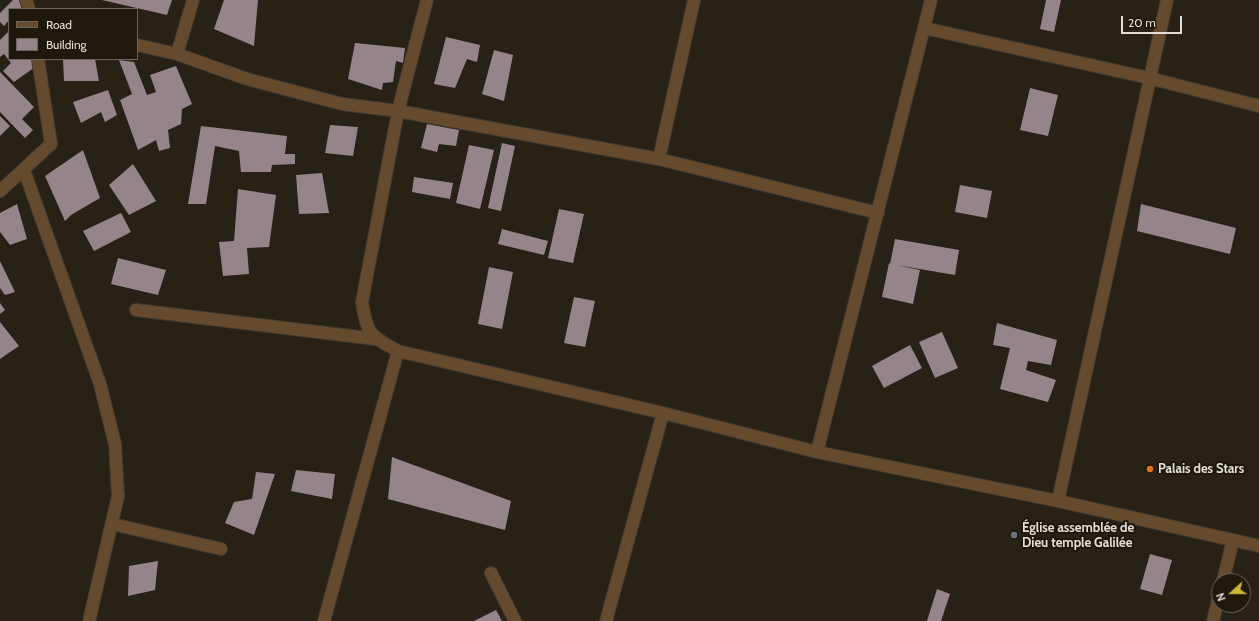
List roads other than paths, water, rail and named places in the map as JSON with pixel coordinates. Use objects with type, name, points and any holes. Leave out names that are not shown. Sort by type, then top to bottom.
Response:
[{"type":"street","points":[[177,54],[193,0]]},
{"type":"street","points":[[376,340],[365,323],[362,302],[398,111],[427,0]]},
{"type":"street","points":[[659,159],[694,0]]},
{"type":"street","points":[[817,452],[931,0]]},
{"type":"street","points":[[1058,501],[1167,0]]},
{"type":"street","points":[[924,28],[1149,78],[1259,106]]},
{"type":"street","points":[[138,45],[177,54],[248,79],[342,104],[398,111],[659,159],[878,213]]},
{"type":"street","points":[[0,191],[51,144],[38,60]]},
{"type":"street","points":[[24,170],[100,384],[114,444],[118,496],[89,621]]},
{"type":"street","points":[[136,310],[376,340],[398,351],[663,413],[817,452],[1058,501],[1259,546]]},
{"type":"street","points":[[324,621],[398,351]]},
{"type":"street","points":[[606,621],[663,413]]},
{"type":"street","points":[[112,524],[221,549]]},
{"type":"street","points":[[1225,573],[1233,540]]},
{"type":"street","points":[[491,573],[516,621]]},
{"type":"place","name":"Palais des Stars","points":[[1150,469]]},
{"type":"place","name":"Église assemblée de Dieu temple Galilée","points":[[1014,535]]}]
